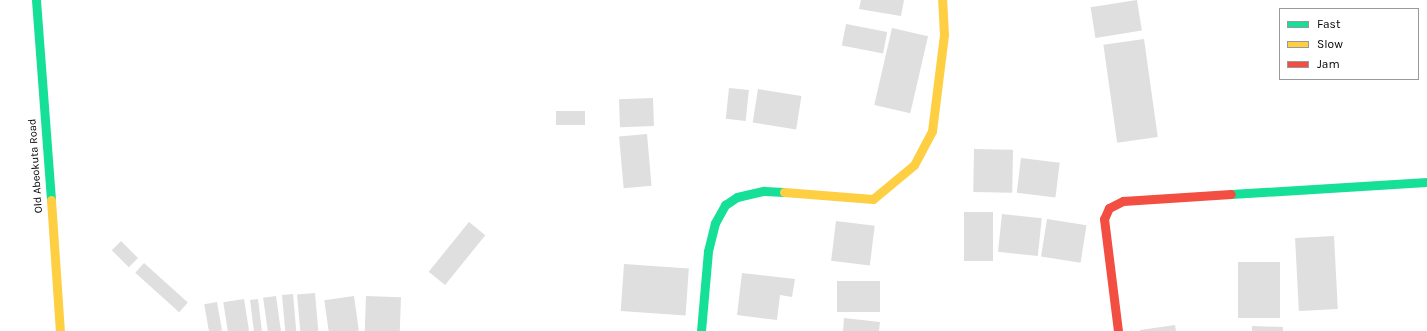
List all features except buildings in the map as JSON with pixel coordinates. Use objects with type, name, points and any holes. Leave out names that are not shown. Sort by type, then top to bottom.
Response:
[{"type":"main road","name":"Old Abeokuta Road","points":[[36,0],[60,331]]},
{"type":"main road","points":[[701,331],[708,251],[715,223],[725,205],[737,197],[764,191],[873,199],[891,187],[914,165],[932,131],[944,35],[942,0]]},
{"type":"main road","points":[[1118,331],[1104,219],[1109,208],[1123,201],[1427,182]]},
{"type":"traffic: fast","points":[[36,0],[51,200]]},
{"type":"traffic: fast","points":[[1231,194],[1427,182]]},
{"type":"traffic: fast","points":[[701,331],[708,251],[715,223],[725,205],[737,197],[764,191],[784,192]]},
{"type":"traffic: slow","points":[[784,192],[873,199],[914,165],[932,131],[944,35],[942,0]]},
{"type":"traffic: slow","points":[[51,200],[60,331]]},
{"type":"traffic: jam","points":[[1118,331],[1104,219],[1109,208],[1123,201],[1231,194]]}]
